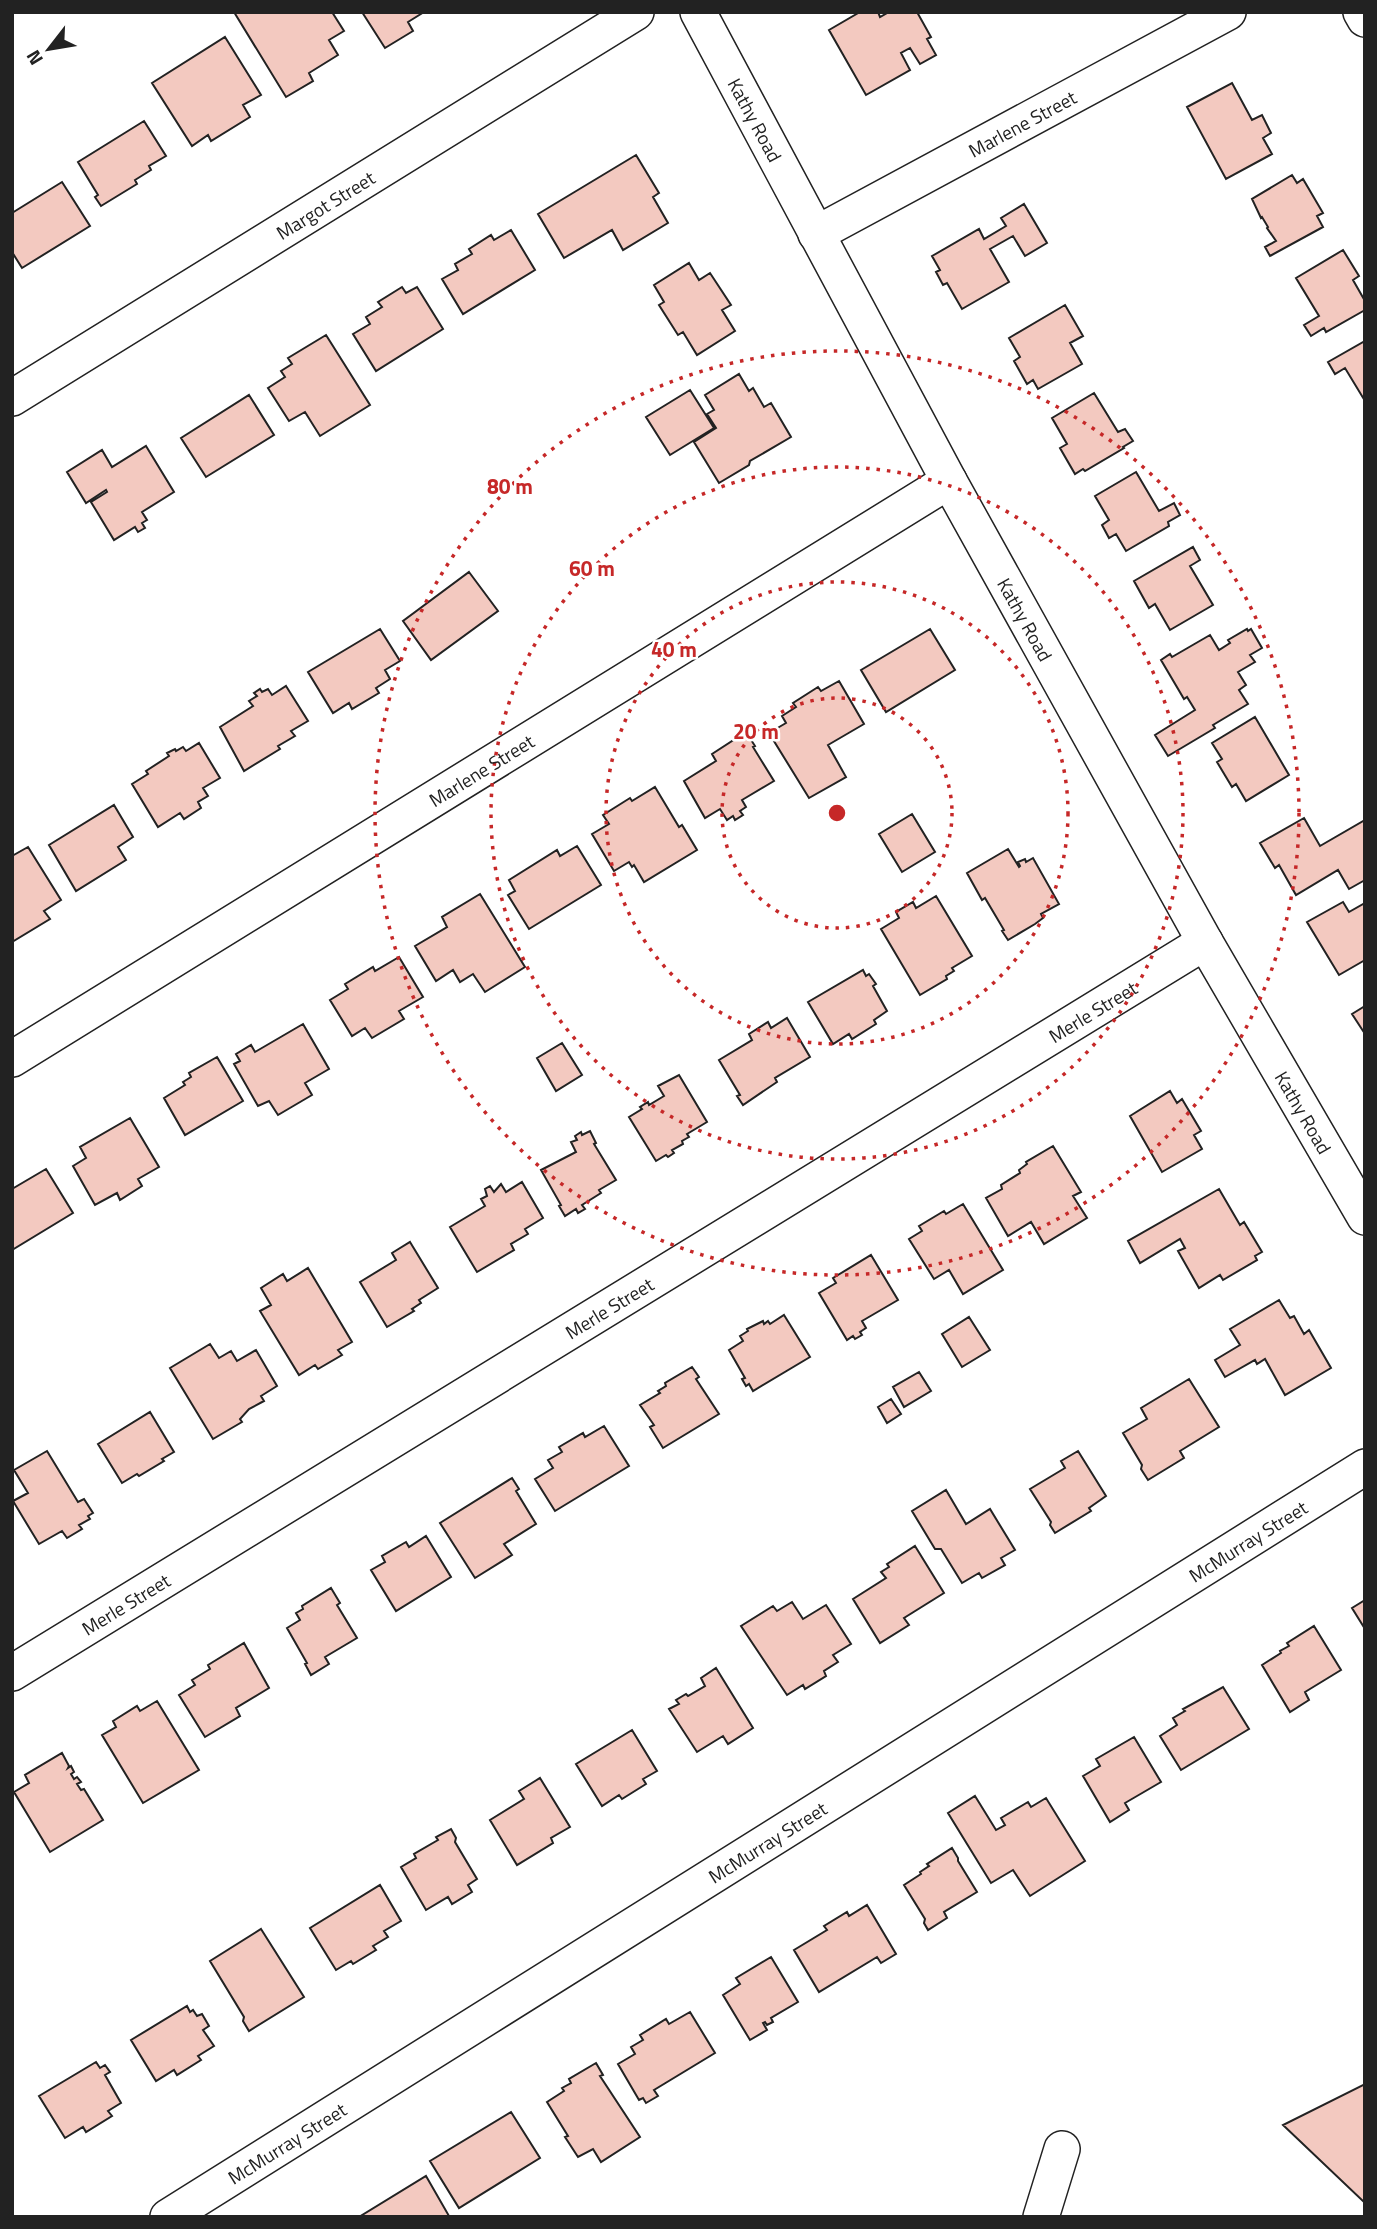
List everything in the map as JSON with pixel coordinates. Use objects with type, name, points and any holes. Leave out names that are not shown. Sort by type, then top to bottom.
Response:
[{"type":"street","name":"Margot Street","points":[[12,398],[636,12]]},
{"type":"street","name":"Kathy Road","points":[[698,12],[949,481],[1205,942],[1365,1217]]},
{"type":"street","name":"Marlene Street","points":[[816,234],[1228,12]]},
{"type":"street","points":[[1361,12],[1365,19]]},
{"type":"street","name":"Marlene Street","points":[[12,1059],[949,481]]},
{"type":"street","name":"Merle Street","points":[[12,1673],[1205,942]]},
{"type":"street","name":"McMurray Street","points":[[168,2217],[1365,1467]]},
{"type":"street","points":[[1041,2217],[1062,2149]]},
{"type":"building","points":[[234,12],[332,12],[344,31],[329,40],[338,55],[309,73],[313,81],[286,97]]},
{"type":"building","points":[[362,12],[424,12],[408,22],[413,31],[385,48]]},
{"type":"building","points":[[860,12],[878,12],[880,17],[889,12],[917,12],[931,37],[927,39],[936,55],[920,64],[910,48],[901,53],[910,70],[866,95],[829,30]]},
{"type":"building","points":[[225,37],[261,95],[243,105],[250,117],[211,141],[208,135],[192,146],[152,83]]},
{"type":"building","points":[[1232,83],[1252,120],[1262,115],[1271,133],[1263,138],[1272,154],[1226,179],[1187,107]]},
{"type":"building","points":[[144,121],[166,156],[149,166],[151,170],[135,180],[137,184],[101,206],[95,197],[98,195],[78,162]]},
{"type":"building","points":[[636,155],[659,193],[653,197],[668,223],[623,250],[612,230],[564,258],[538,214]]},
{"type":"building","points":[[1292,175],[1297,183],[1303,179],[1323,213],[1317,216],[1323,227],[1270,256],[1265,247],[1276,241],[1252,199]]},
{"type":"building","points":[[62,182],[90,226],[22,268],[12,252],[12,213]]},
{"type":"building","points":[[1024,204],[1047,243],[1025,256],[1013,236],[990,249],[1009,282],[962,309],[947,283],[943,285],[936,272],[940,270],[932,256],[979,229],[984,239],[1006,226],[1001,218]]},
{"type":"building","points":[[511,230],[535,270],[463,314],[442,279],[458,270],[455,264],[472,254],[469,249],[491,235],[494,240]]},
{"type":"building","points":[[1343,250],[1359,276],[1353,280],[1365,301],[1365,310],[1326,332],[1324,328],[1311,336],[1304,325],[1319,316],[1296,278]]},
{"type":"building","points":[[689,263],[699,280],[710,273],[731,305],[722,310],[735,331],[697,355],[683,332],[678,335],[659,305],[664,302],[654,285]]},
{"type":"building","points":[[402,287],[406,293],[417,287],[443,329],[376,371],[353,334],[370,324],[366,317],[382,307],[378,302]]},
{"type":"building","points":[[1065,305],[1083,336],[1070,343],[1082,364],[1038,389],[1033,380],[1027,384],[1014,361],[1020,357],[1009,338]]},
{"type":"building","points":[[326,335],[370,405],[320,436],[305,412],[289,421],[268,388],[285,377],[281,371],[292,364],[288,358]]},
{"type":"building","points":[[1365,341],[1365,401],[1345,368],[1335,374],[1328,362]]},
{"type":"building","points":[[739,374],[749,391],[753,388],[764,407],[771,403],[791,437],[719,483],[694,442],[716,428],[707,414],[714,410],[705,395]]},
{"type":"building","points":[[690,390],[714,428],[670,455],[646,417]]},
{"type":"building","points":[[1094,393],[1118,432],[1125,429],[1133,441],[1085,471],[1083,469],[1075,474],[1060,448],[1067,444],[1052,418]]},
{"type":"building","points":[[249,395],[274,435],[206,477],[181,438]]},
{"type":"building","points":[[146,446],[174,492],[142,512],[147,520],[142,523],[145,528],[138,532],[135,527],[114,540],[91,502],[107,492],[106,490],[86,503],[67,472],[102,450],[112,467]]},
{"type":"building","points":[[1136,472],[1159,511],[1174,503],[1180,515],[1168,522],[1169,526],[1126,551],[1116,534],[1109,538],[1102,525],[1109,520],[1095,496]]},
{"type":"building","points":[[1193,547],[1200,560],[1190,566],[1213,605],[1170,630],[1155,604],[1149,608],[1134,581]]},
{"type":"building","points":[[469,572],[498,611],[431,660],[403,621]]},
{"type":"building","points":[[380,629],[400,661],[385,670],[390,679],[376,688],[379,693],[352,709],[349,703],[333,713],[308,672]]},
{"type":"building","points":[[930,629],[955,670],[886,712],[861,670]]},
{"type":"building","points":[[1251,629],[1262,648],[1250,655],[1255,662],[1238,672],[1246,685],[1239,690],[1248,704],[1213,725],[1215,728],[1168,756],[1155,735],[1195,710],[1187,697],[1184,699],[1161,660],[1170,654],[1172,657],[1210,635],[1219,650],[1230,643],[1228,640]]},
{"type":"building","points":[[839,681],[864,724],[828,745],[846,777],[809,798],[769,733],[786,723],[782,716],[796,707],[793,703],[818,687],[821,691]]},
{"type":"building","points":[[286,686],[308,721],[291,731],[295,736],[278,746],[280,749],[244,771],[220,727],[253,706],[249,701],[257,696],[254,693],[260,689],[262,692],[268,689],[272,695]]},
{"type":"building","points":[[1255,717],[1289,775],[1246,801],[1236,784],[1232,787],[1217,762],[1222,759],[1212,743]]},
{"type":"building","points":[[746,732],[774,781],[742,800],[746,807],[740,811],[743,815],[735,820],[733,816],[727,820],[720,809],[705,818],[684,781],[716,761],[712,754]]},
{"type":"building","points":[[199,743],[220,778],[203,788],[208,796],[198,802],[201,808],[184,819],[180,813],[158,827],[132,784],[169,756],[167,753],[183,747],[186,751]]},
{"type":"building","points":[[655,787],[679,827],[682,825],[697,850],[644,882],[634,865],[632,867],[629,862],[614,871],[592,834],[609,824],[603,815],[630,798],[632,801]]},
{"type":"building","points":[[114,805],[133,837],[118,847],[126,860],[76,891],[49,845]]},
{"type":"building","points":[[912,814],[935,852],[902,872],[879,834]]},
{"type":"building","points":[[1304,818],[1320,846],[1365,820],[1365,880],[1349,889],[1338,870],[1296,895],[1279,865],[1275,868],[1260,843]]},
{"type":"building","points":[[577,846],[601,885],[529,929],[508,895],[515,891],[509,880],[557,850],[560,856]]},
{"type":"building","points":[[28,847],[61,900],[44,911],[50,919],[12,942],[12,856]]},
{"type":"building","points":[[1008,849],[1019,867],[1018,862],[1033,858],[1059,904],[1041,914],[1043,918],[1035,924],[1008,940],[985,898],[982,900],[967,873]]},
{"type":"building","points":[[480,894],[525,967],[485,992],[473,974],[460,982],[453,970],[436,981],[415,946],[447,927],[442,917]]},
{"type":"building","points":[[936,896],[972,956],[952,968],[954,971],[946,976],[947,979],[920,995],[881,929],[899,918],[896,912],[913,902],[916,908]]},
{"type":"building","points":[[1343,902],[1349,912],[1365,903],[1365,960],[1339,975],[1307,922]]},
{"type":"building","points":[[399,957],[423,997],[399,1011],[404,1019],[372,1038],[365,1028],[352,1036],[330,1000],[348,989],[345,984],[373,967],[375,971]]},
{"type":"building","points":[[863,970],[876,984],[873,986],[887,1011],[874,1020],[876,1024],[852,1039],[849,1034],[833,1044],[808,1002]]},
{"type":"building","points":[[1365,1006],[1365,1034],[1352,1014]]},
{"type":"building","points":[[787,1018],[810,1057],[775,1078],[777,1082],[743,1105],[719,1060],[752,1040],[749,1034],[768,1022],[771,1028]]},
{"type":"building","points":[[303,1024],[329,1069],[305,1083],[312,1095],[278,1115],[269,1101],[258,1106],[234,1064],[240,1061],[236,1054],[251,1045],[255,1052]]},
{"type":"building","points":[[562,1043],[582,1075],[556,1091],[537,1058]]},
{"type":"building","points":[[217,1057],[243,1101],[185,1135],[164,1098],[185,1085],[183,1082],[191,1077],[189,1073]]},
{"type":"building","points":[[679,1075],[707,1122],[687,1134],[689,1137],[682,1141],[683,1144],[672,1150],[674,1153],[656,1161],[629,1117],[648,1102],[649,1105],[664,1096],[658,1086]]},
{"type":"building","points":[[1170,1091],[1177,1103],[1182,1099],[1201,1131],[1194,1135],[1202,1149],[1162,1172],[1130,1116]]},
{"type":"building","points":[[130,1118],[159,1167],[138,1179],[142,1186],[120,1200],[117,1193],[95,1205],[73,1166],[86,1158],[80,1147]]},
{"type":"building","points":[[590,1131],[596,1143],[594,1144],[616,1180],[582,1205],[585,1209],[578,1213],[576,1209],[565,1216],[541,1170],[576,1152],[571,1142],[577,1140],[575,1136]]},
{"type":"building","points":[[1053,1146],[1081,1192],[1073,1196],[1087,1218],[1044,1244],[1031,1222],[1008,1236],[986,1198],[1002,1189],[1001,1185],[1020,1173],[1019,1170],[1026,1162]]},
{"type":"building","points":[[46,1169],[73,1213],[12,1250],[12,1189]]},
{"type":"building","points":[[522,1182],[543,1218],[525,1229],[528,1234],[511,1244],[514,1250],[477,1272],[450,1227],[485,1206],[481,1199],[487,1196],[485,1189],[490,1186],[494,1192],[501,1184],[506,1192]]},
{"type":"building","points":[[1219,1189],[1240,1225],[1244,1222],[1262,1252],[1255,1256],[1257,1260],[1223,1280],[1220,1275],[1199,1288],[1178,1251],[1185,1248],[1180,1239],[1140,1263],[1128,1241]]},
{"type":"building","points":[[963,1204],[1003,1270],[963,1294],[949,1270],[934,1279],[909,1239],[922,1231],[919,1226],[944,1211],[946,1214]]},
{"type":"building","points":[[410,1242],[438,1288],[419,1300],[421,1303],[412,1309],[414,1311],[387,1327],[360,1282],[396,1260],[392,1253]]},
{"type":"building","points":[[871,1255],[898,1300],[862,1321],[866,1328],[860,1332],[862,1335],[847,1340],[819,1293],[836,1283],[833,1278]]},
{"type":"building","points":[[308,1268],[352,1342],[338,1350],[342,1355],[318,1369],[315,1365],[299,1375],[260,1311],[271,1305],[261,1288],[283,1274],[287,1281]]},
{"type":"building","points":[[1279,1300],[1290,1318],[1294,1316],[1304,1334],[1309,1330],[1331,1368],[1285,1395],[1265,1359],[1257,1364],[1255,1360],[1225,1377],[1215,1360],[1240,1345],[1230,1329]]},
{"type":"building","points":[[784,1315],[810,1357],[753,1391],[749,1384],[746,1386],[742,1379],[745,1378],[729,1350],[743,1341],[740,1336],[748,1331],[747,1329],[763,1321],[764,1324],[768,1321],[770,1324]]},
{"type":"building","points":[[969,1317],[990,1350],[962,1367],[942,1334]]},
{"type":"building","points":[[210,1344],[219,1358],[231,1351],[237,1361],[256,1350],[277,1386],[261,1396],[264,1401],[249,1409],[240,1419],[242,1422],[213,1439],[170,1368]]},
{"type":"building","points":[[692,1367],[699,1377],[696,1379],[719,1414],[663,1448],[650,1427],[654,1425],[640,1405],[660,1393],[658,1391],[666,1386],[665,1383]]},
{"type":"building","points":[[919,1372],[931,1391],[904,1407],[893,1387]]},
{"type":"building","points":[[1189,1379],[1219,1427],[1180,1451],[1184,1458],[1148,1480],[1123,1433],[1147,1419],[1141,1408]]},
{"type":"building","points":[[891,1399],[901,1414],[887,1423],[878,1407]]},
{"type":"building","points":[[150,1412],[174,1452],[139,1476],[137,1474],[122,1483],[98,1444]]},
{"type":"building","points":[[604,1426],[629,1466],[555,1511],[535,1479],[553,1468],[548,1460],[562,1452],[559,1447],[583,1433],[585,1437]]},
{"type":"building","points":[[47,1451],[78,1502],[84,1499],[93,1513],[88,1516],[90,1519],[79,1525],[82,1529],[67,1538],[62,1531],[39,1544],[13,1501],[28,1493],[14,1470]]},
{"type":"building","points":[[1078,1451],[1106,1496],[1089,1508],[1091,1511],[1055,1533],[1030,1489],[1065,1468],[1061,1461]]},
{"type":"building","points":[[512,1478],[519,1489],[516,1491],[536,1524],[504,1544],[512,1555],[475,1578],[440,1523]]},
{"type":"building","points":[[946,1490],[966,1524],[990,1509],[1015,1550],[1001,1558],[1005,1565],[982,1578],[979,1573],[962,1583],[941,1549],[935,1549],[912,1511]]},
{"type":"building","points":[[426,1536],[451,1577],[396,1611],[371,1570],[385,1562],[382,1556],[406,1542],[409,1547]]},
{"type":"building","points":[[915,1546],[944,1593],[904,1618],[909,1625],[880,1643],[853,1599],[886,1578],[881,1572],[889,1567],[887,1564]]},
{"type":"building","points":[[331,1588],[340,1603],[337,1605],[357,1638],[325,1657],[329,1664],[311,1675],[287,1628],[300,1620],[296,1613],[303,1609],[302,1606]]},
{"type":"building","points":[[1365,1600],[1365,1629],[1352,1608]]},
{"type":"building","points":[[792,1602],[803,1619],[826,1605],[851,1644],[833,1655],[838,1662],[824,1671],[826,1676],[805,1689],[803,1685],[787,1695],[741,1626],[773,1606],[777,1611]]},
{"type":"building","points":[[1314,1626],[1341,1670],[1305,1692],[1309,1700],[1290,1712],[1262,1665],[1289,1646],[1287,1643]]},
{"type":"building","points":[[244,1643],[269,1688],[236,1708],[240,1716],[205,1737],[179,1695],[195,1685],[192,1680],[210,1669],[208,1665]]},
{"type":"building","points":[[716,1668],[753,1728],[728,1744],[723,1736],[697,1752],[669,1709],[679,1704],[676,1700],[705,1686],[701,1678]]},
{"type":"building","points":[[1223,1687],[1249,1729],[1181,1770],[1160,1736],[1177,1725],[1173,1718],[1185,1711],[1183,1709]]},
{"type":"building","points":[[157,1701],[199,1770],[143,1803],[102,1735],[116,1727],[113,1721],[137,1706],[140,1711]]},
{"type":"building","points":[[632,1730],[657,1771],[643,1779],[646,1784],[622,1799],[619,1795],[602,1806],[576,1764]]},
{"type":"building","points":[[1134,1737],[1161,1782],[1125,1803],[1129,1810],[1110,1822],[1083,1776],[1100,1766],[1096,1759]]},
{"type":"building","points":[[62,1753],[68,1768],[71,1766],[74,1772],[71,1774],[74,1779],[77,1777],[81,1782],[77,1784],[81,1790],[84,1789],[103,1820],[50,1852],[14,1792],[29,1783],[25,1775]]},
{"type":"building","points":[[540,1778],[570,1827],[551,1838],[553,1843],[517,1865],[490,1820],[524,1799],[519,1791]]},
{"type":"building","points":[[975,1796],[996,1830],[1005,1825],[1001,1818],[1028,1802],[1031,1807],[1046,1798],[1085,1861],[1030,1896],[1013,1870],[991,1883],[948,1813]]},
{"type":"building","points":[[451,1829],[456,1838],[455,1842],[477,1879],[468,1885],[472,1892],[452,1904],[448,1897],[426,1910],[401,1867],[416,1858],[414,1854],[438,1840],[436,1837]]},
{"type":"building","points":[[952,1848],[977,1892],[944,1912],[947,1918],[928,1930],[925,1919],[904,1885],[921,1874],[920,1872],[929,1866],[927,1864]]},
{"type":"building","points":[[380,1885],[401,1921],[384,1931],[388,1937],[373,1946],[376,1950],[353,1964],[351,1961],[336,1970],[310,1928]]},
{"type":"building","points":[[867,1905],[896,1954],[881,1963],[877,1957],[819,1992],[794,1950],[827,1930],[824,1926],[847,1912],[849,1916]]},
{"type":"building","points":[[261,1929],[304,1997],[249,2031],[243,2021],[244,2017],[210,1961]]},
{"type":"building","points":[[771,1957],[798,2002],[771,2018],[773,2022],[767,2025],[763,2023],[767,2030],[750,2040],[723,1995],[740,1984],[736,1978]]},
{"type":"building","points":[[187,2006],[190,2012],[193,2010],[197,2016],[202,2014],[209,2026],[203,2030],[214,2046],[198,2056],[201,2060],[177,2075],[174,2070],[156,2081],[131,2040]]},
{"type":"building","points":[[690,2012],[715,2053],[654,2090],[658,2096],[646,2103],[643,2098],[639,2100],[618,2064],[635,2054],[631,2047],[643,2040],[640,2035],[666,2019],[669,2024]]},
{"type":"building","points":[[96,2062],[100,2068],[105,2065],[110,2072],[105,2075],[121,2103],[108,2111],[112,2116],[86,2132],[83,2127],[65,2138],[39,2096]]},
{"type":"building","points":[[596,2063],[603,2075],[600,2076],[640,2137],[601,2162],[593,2149],[578,2157],[547,2102],[564,2091],[562,2088],[571,2083],[569,2079]]},
{"type":"building","points":[[1365,2084],[1365,2203],[1283,2125]]},
{"type":"building","points":[[511,2112],[540,2158],[459,2208],[430,2161]]},
{"type":"building","points":[[426,2176],[448,2217],[359,2217]]}]
